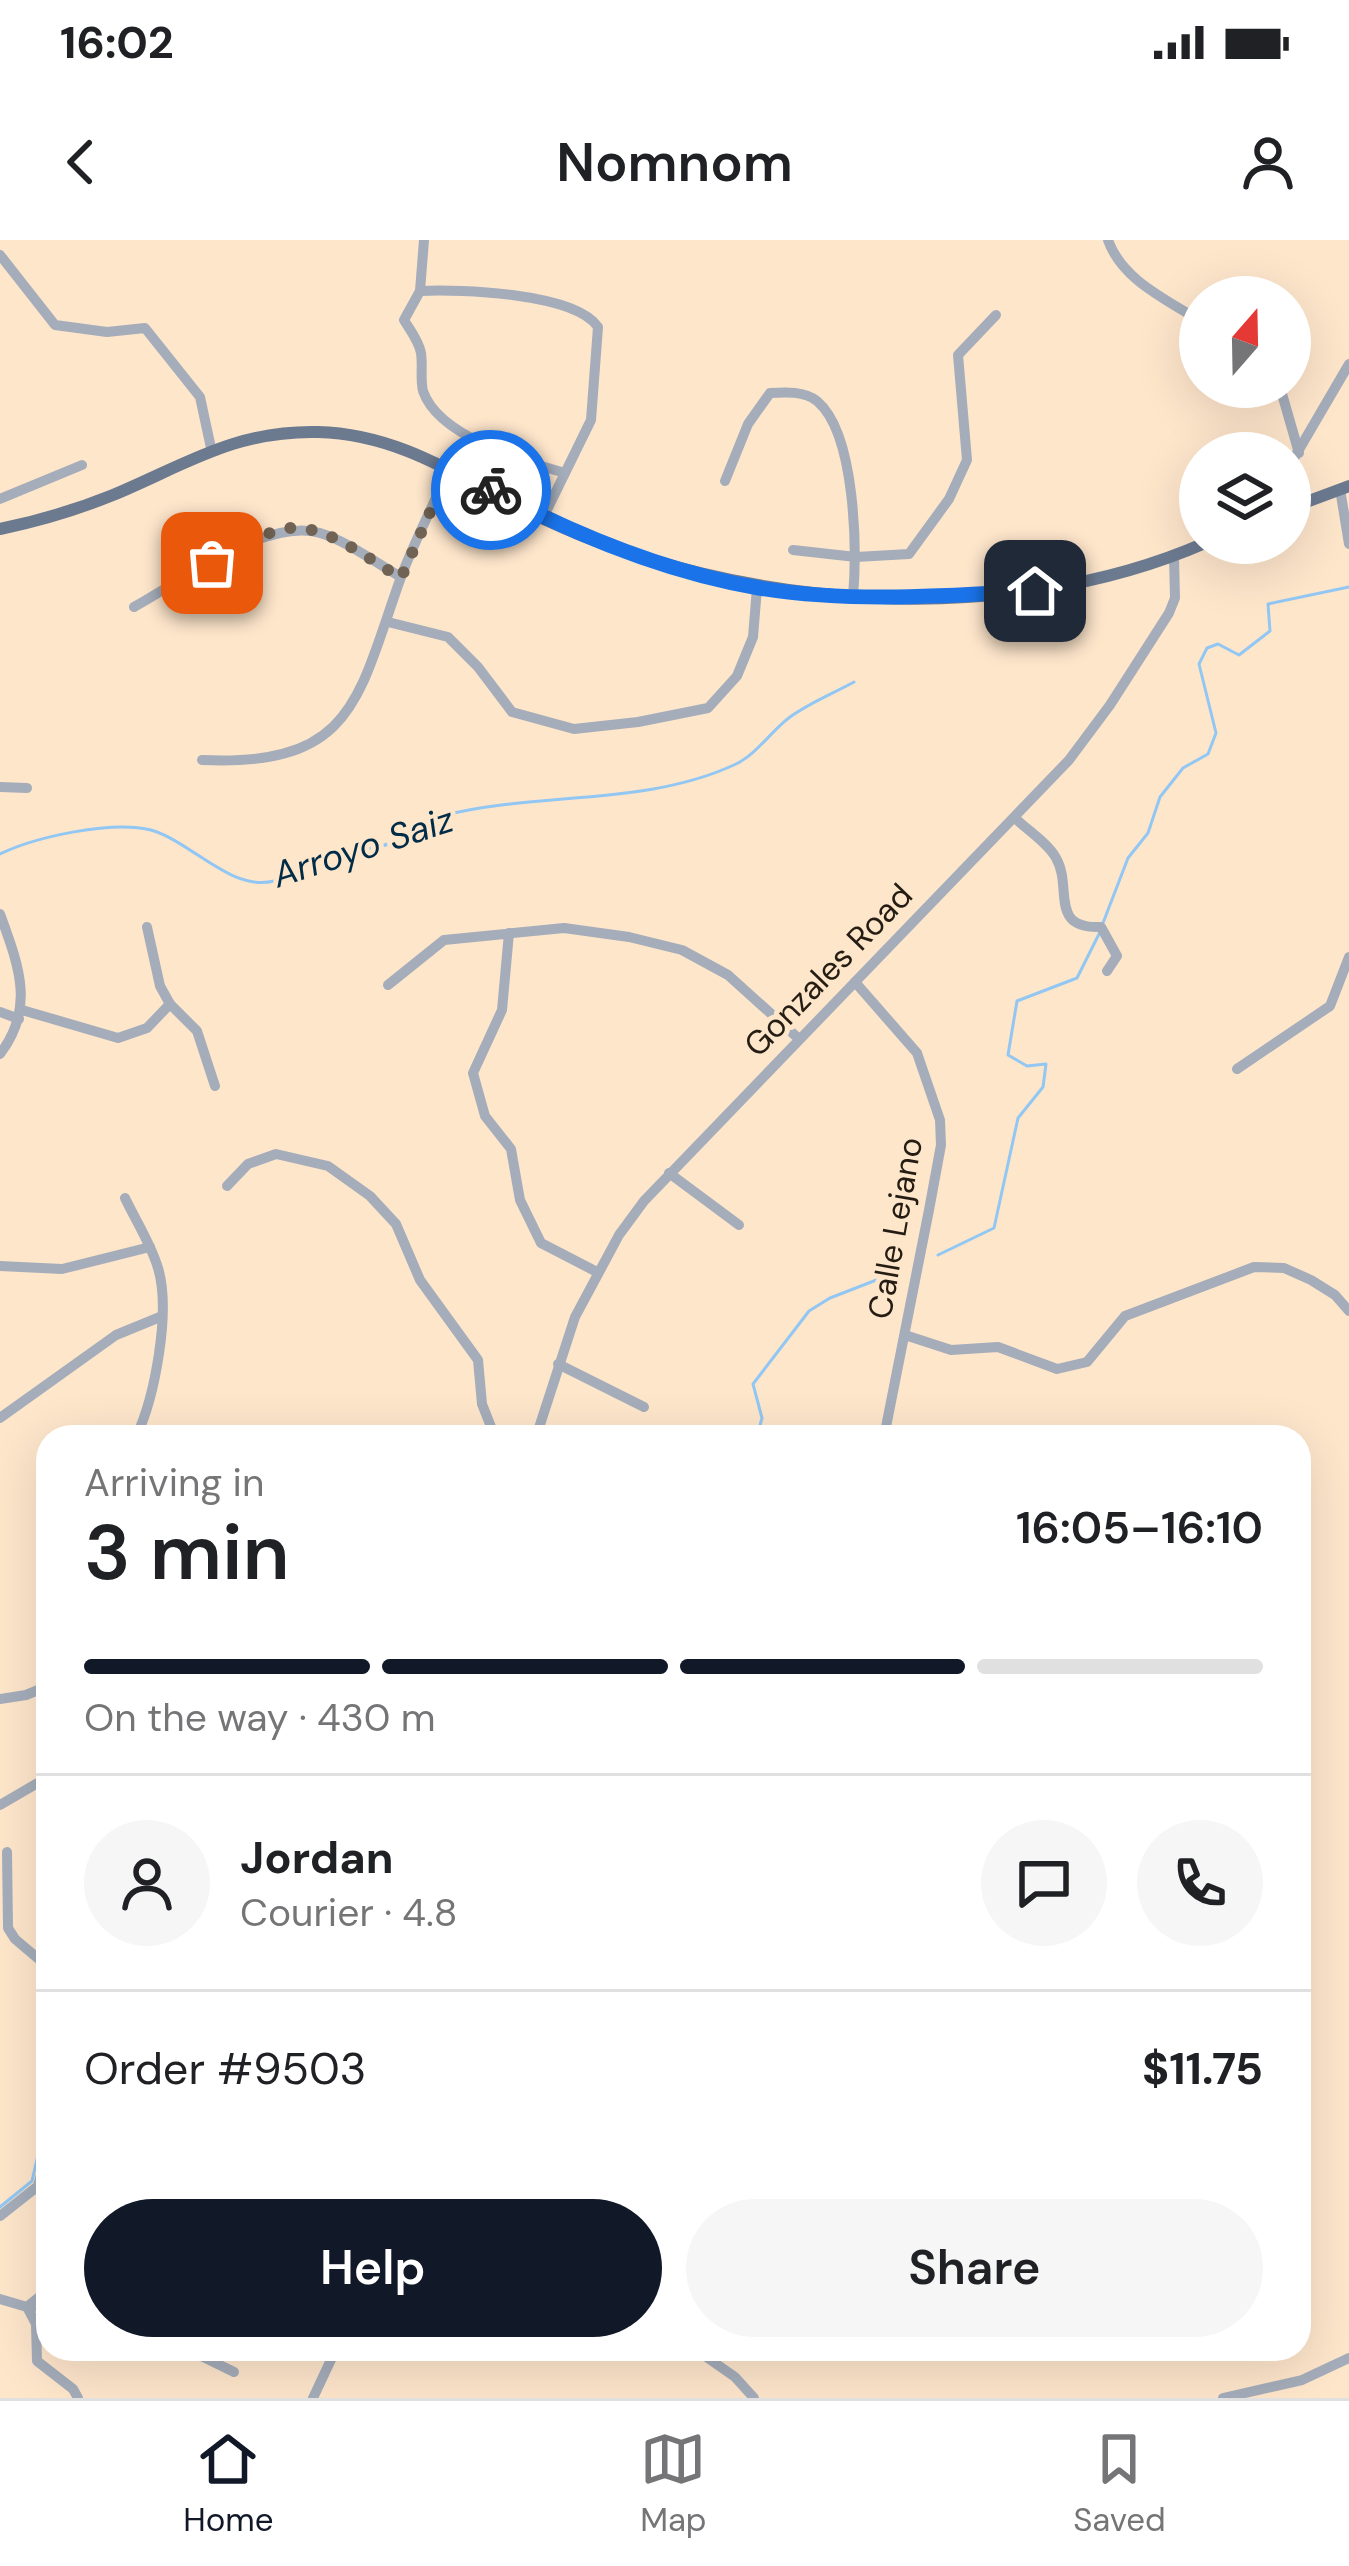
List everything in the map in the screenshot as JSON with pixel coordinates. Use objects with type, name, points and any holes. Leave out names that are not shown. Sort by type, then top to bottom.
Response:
[{"type":"main road","points":[[0,529],[98,501],[211,448],[265,436],[319,432],[404,447],[543,518],[665,565],[757,588],[853,597],[1035,591],[1103,580],[1179,555]]},
{"type":"main road","points":[[1311,500],[1344,488]]},
{"type":"street","points":[[424,240],[420,291],[404,320],[421,351],[422,383],[435,413],[520,460],[565,473]]},
{"type":"street","points":[[1108,240],[1118,263],[1130,275],[1179,307]]},
{"type":"street","points":[[0,255],[56,325],[107,332],[145,328],[200,397],[211,448]]},
{"type":"street","points":[[420,291],[466,288],[569,305],[596,322],[600,339],[593,413],[543,518]]},
{"type":"street","points":[[793,550],[856,557],[909,554],[949,499],[967,460],[958,355],[996,315]]},
{"type":"street","points":[[1311,432],[1349,364]]},
{"type":"street","points":[[725,481],[748,424],[770,393],[793,392],[817,401],[832,425],[850,476],[856,557],[853,597]]},
{"type":"street","points":[[0,499],[82,465]]},
{"type":"street","points":[[202,760],[250,762],[289,754],[320,737],[346,713],[369,676],[401,578],[450,467]]},
{"type":"street","points":[[1344,488],[1349,544]]},
{"type":"street","points":[[134,607],[251,542],[290,528],[322,533],[401,578]]},
{"type":"street","name":"Gonzales Road","points":[[540,1425],[558,1364],[597,1272],[619,1234],[669,1173],[1015,818],[1090,734],[1169,613],[1174,598],[1174,557]]},
{"type":"street","points":[[388,622],[448,637],[512,712],[574,728],[595,727],[708,708],[737,676],[753,637],[757,588]]},
{"type":"street","points":[[0,787],[28,788]]},
{"type":"street","points":[[1015,818],[1057,859],[1064,904],[1073,922],[1101,927],[1112,940],[1117,956],[1107,971]]},
{"type":"street","points":[[0,914],[21,975],[21,1015],[0,1054]]},
{"type":"street","points":[[147,927],[157,975],[170,1004],[197,1030],[215,1087]]},
{"type":"street","points":[[388,985],[444,940],[565,928],[682,950],[728,975],[798,1038]]},
{"type":"street","points":[[509,933],[502,1010],[473,1073],[485,1116],[511,1149],[520,1200],[541,1244],[597,1272]]},
{"type":"street","points":[[1237,1069],[1318,1018],[1330,1006],[1348,966]]},
{"type":"street","name":"Calle Lejano","points":[[855,982],[917,1054],[940,1120],[939,1156],[886,1425]]},
{"type":"street","points":[[0,1012],[118,1038],[147,1028],[170,1004]]},
{"type":"street","points":[[227,1186],[248,1165],[276,1154],[328,1166],[370,1196],[396,1224],[420,1280],[478,1360],[482,1404],[490,1425]]},
{"type":"street","points":[[669,1173],[740,1225]]},
{"type":"street","points":[[125,1198],[149,1247],[161,1287],[150,1400],[141,1425]]},
{"type":"street","points":[[0,1266],[62,1269],[149,1247]]},
{"type":"street","points":[[905,1335],[951,1350],[998,1347],[1058,1369],[1088,1362],[1125,1316],[1254,1267],[1283,1268],[1335,1295],[1349,1311]]},
{"type":"street","points":[[0,1418],[116,1334],[160,1317]]},
{"type":"street","points":[[558,1364],[644,1407]]},
{"type":"street","points":[[0,1699],[36,1690]]},
{"type":"street","points":[[0,1804],[36,1784]]},
{"type":"street","points":[[7,1852],[8,1928],[36,1957]]},
{"type":"street","points":[[0,2216],[36,2188]]},
{"type":"street","points":[[0,2299],[36,2307]]},
{"type":"street","points":[[26,2307],[36,2299]]},
{"type":"street","points":[[26,2307],[36,2324]]},
{"type":"street","points":[[1223,2398],[1302,2380],[1349,2358]]},
{"type":"street","points":[[37,2361],[78,2398]]},
{"type":"street","points":[[212,2361],[234,2372]]},
{"type":"street","points":[[313,2398],[330,2361]]},
{"type":"street","points":[[712,2361],[754,2398]]},
{"type":"waterway","points":[[1103,923],[1128,858],[1148,833],[1160,797],[1183,768],[1208,754],[1216,733],[1199,664],[1207,648],[1218,644],[1239,655],[1270,631],[1268,604],[1349,587]]},
{"type":"waterway","name":"Arroyo Saiz","points":[[0,854],[74,832],[135,827],[166,836],[242,879],[274,881],[308,861],[381,846],[441,816],[515,803],[628,793],[701,778],[744,760],[790,717],[854,682]]},
{"type":"waterway","points":[[938,1255],[994,1228],[1018,1118],[1043,1087],[1046,1064],[1027,1066],[1008,1055],[1017,1001],[1077,978],[1100,932]]},
{"type":"waterway","points":[[760,1425],[753,1384],[809,1311],[902,1270]]},
{"type":"waterway","points":[[0,2207],[32,2181],[36,2164]]},
{"type":"way so far","points":[[212,563],[290,528],[322,533],[401,578],[450,467],[491,490]]},
{"type":"route","points":[[491,490],[603,543],[665,565],[757,588],[853,597],[1035,591]]}]
